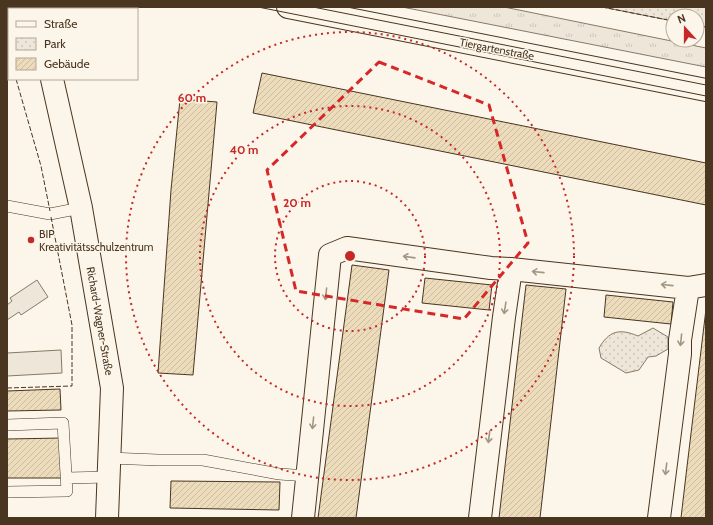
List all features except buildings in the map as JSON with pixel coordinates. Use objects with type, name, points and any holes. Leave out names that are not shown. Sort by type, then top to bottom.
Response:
[{"type":"street","name":"Tiergartenstraße","points":[[288,7],[706,90]]},
{"type":"street","name":"Richard-Wagner-Straße","points":[[52,80],[81,208],[112,388],[107,518]]},
{"type":"street","points":[[303,518],[330,255],[347,248],[491,268],[697,286],[680,340],[680,354],[659,518]]},
{"type":"street","points":[[480,518],[502,329],[511,269]]},
{"type":"lane","points":[[7,206],[50,214],[81,208]]},
{"type":"lane","points":[[7,424],[63,423],[68,491],[7,492]]},
{"type":"lane","points":[[67,478],[109,467],[158,460],[203,460],[279,474],[308,476]]},
{"type":"highlighted area","points":[[379,62],[489,105],[528,243],[464,319],[296,291],[267,170]]},
{"type":"green space","points":[[402,7],[504,7],[665,40],[665,48],[706,48],[706,67]]},
{"type":"green space","points":[[602,7],[706,7],[706,27],[705,8],[665,8],[665,19]]},
{"type":"green space","points":[[37,280],[48,297],[21,315],[19,312],[7,320],[7,305],[12,301],[10,298]]},
{"type":"green space","points":[[653,328],[668,337],[668,349],[656,356],[648,357],[639,370],[626,373],[601,358],[599,348],[611,335],[625,332],[638,336]]},
{"type":"green space","points":[[61,350],[62,373],[7,376],[7,353]]},
{"type":"tram line","points":[[258,7],[706,96]]},
{"type":"tram line","points":[[313,7],[706,85]]},
{"type":"fence","points":[[602,7],[665,19]]},
{"type":"fence","points":[[16,80],[41,166],[50,211]]},
{"type":"fence","points":[[7,388],[72,386],[72,325],[51,217]]},
{"type":"place","name":"BIP Kreativitätsschulzentrum","points":[[31,240]]}]
